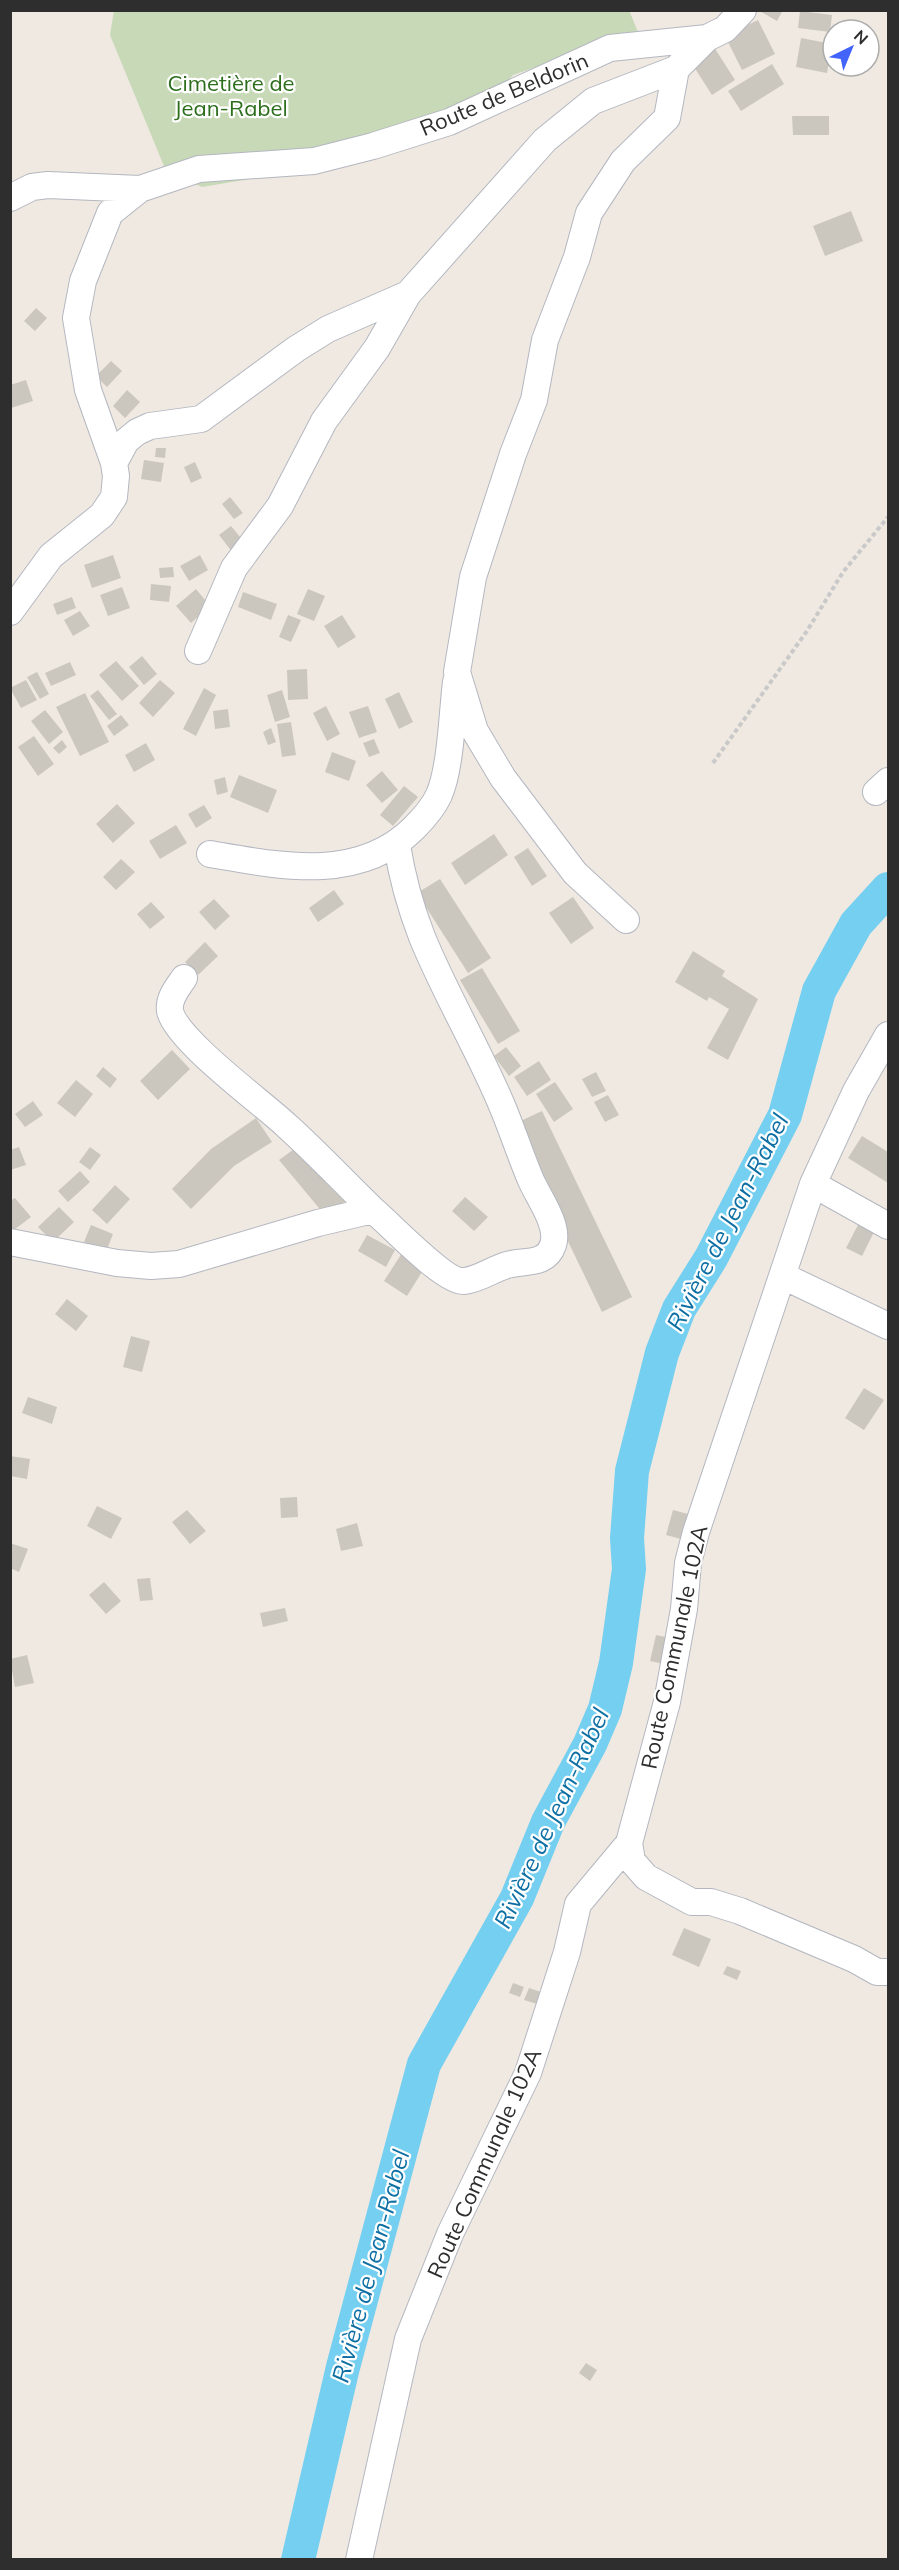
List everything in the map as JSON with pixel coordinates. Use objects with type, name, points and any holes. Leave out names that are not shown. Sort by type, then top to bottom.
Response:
[{"type":"street","name":"Route de Beldorin","points":[[10,612],[51,556],[102,515],[114,497],[116,476],[114,463],[88,390],[76,318],[83,281],[110,213],[140,189],[199,169],[314,162],[449,122],[610,48],[706,38],[725,28],[743,10]]},
{"type":"street","points":[[198,651],[234,568],[280,506],[324,421],[377,348],[408,294],[545,140],[592,101],[676,69],[706,38]]},
{"type":"street","points":[[210,854],[313,868],[341,865],[397,845],[428,814],[439,794],[473,577],[513,454],[534,400],[545,340],[577,258],[589,213],[623,160],[668,118],[676,69]]},
{"type":"street","points":[[10,198],[32,187],[48,185],[140,189]]},
{"type":"street","points":[[114,463],[126,441],[137,432],[150,426],[201,419],[296,349],[328,329],[408,294]]},
{"type":"street","points":[[457,672],[475,731],[503,778],[575,873],[626,920]]},
{"type":"street","points":[[184,978],[171,1000],[170,1011],[182,1029],[209,1060],[285,1124],[434,1267],[453,1281],[466,1282],[512,1264],[528,1263],[545,1257],[553,1245],[555,1231],[530,1178],[500,1102],[416,920],[406,893],[397,845]]},
{"type":"street","name":"Route Communale 102A","points":[[359,2559],[408,2339],[450,2234],[528,2073],[567,1952],[578,1904],[629,1843],[667,1702],[684,1609],[688,1563],[696,1532],[813,1184],[856,1091],[888,1035]]},
{"type":"street","points":[[813,1184],[888,1226]]},
{"type":"street","points":[[10,1242],[117,1263],[151,1266],[189,1261],[318,1223],[373,1210]]},
{"type":"street","points":[[783,1276],[888,1326]]},
{"type":"street","points":[[629,1843],[632,1861],[645,1876],[692,1902],[711,1902],[740,1911],[854,1959],[877,1972],[888,1972]]},
{"type":"path","points":[[713,763],[807,631],[843,572],[888,517]]},
{"type":"green space","name":"Cimetière de Jean-Rabel","points":[[114,10],[629,10],[638,32],[513,75],[488,105],[304,170],[202,187],[166,171],[110,35]]},
{"type":"building","points":[[758,10],[783,10],[777,21]]},
{"type":"building","points":[[800,11],[832,15],[832,18],[821,18],[821,31],[798,28]]},
{"type":"building","points":[[758,20],[775,54],[742,70],[725,36]]},
{"type":"building","points":[[801,38],[821,42],[821,72],[796,67]]},
{"type":"building","points":[[712,44],[735,80],[712,95],[689,59]]},
{"type":"building","points":[[772,64],[784,84],[741,111],[728,91]]},
{"type":"building","points":[[792,116],[829,116],[829,135],[793,135]]},
{"type":"building","points":[[851,211],[863,241],[825,256],[813,226]]},
{"type":"building","points":[[36,308],[47,318],[35,331],[24,321]]},
{"type":"building","points":[[111,361],[122,371],[107,387],[96,376]]},
{"type":"building","points":[[26,380],[33,401],[11,408],[10,385]]},
{"type":"building","points":[[127,390],[140,402],[125,418],[113,406]]},
{"type":"building","points":[[156,448],[166,448],[165,458],[155,457]]},
{"type":"building","points":[[144,460],[164,463],[161,482],[141,479]]},
{"type":"building","points":[[195,462],[202,478],[191,483],[184,467]]},
{"type":"building","points":[[230,497],[243,513],[234,519],[222,504]]},
{"type":"building","points":[[231,526],[245,543],[233,553],[219,535]]},
{"type":"building","points":[[113,555],[121,578],[92,588],[84,565]]},
{"type":"building","points":[[200,555],[208,570],[189,581],[180,566]]},
{"type":"building","points":[[173,567],[174,577],[160,578],[159,568]]},
{"type":"building","points":[[151,584],[171,586],[169,602],[150,600]]},
{"type":"building","points":[[122,587],[130,608],[108,616],[100,595]]},
{"type":"building","points":[[196,589],[210,606],[191,623],[176,606]]},
{"type":"building","points":[[308,589],[325,596],[314,621],[297,614]]},
{"type":"building","points":[[243,592],[277,604],[271,620],[238,607]]},
{"type":"building","points":[[72,597],[76,608],[57,615],[53,604]]},
{"type":"building","points":[[80,611],[90,626],[73,636],[64,620]]},
{"type":"building","points":[[288,615],[301,620],[291,642],[279,637]]},
{"type":"building","points":[[342,615],[356,637],[338,648],[324,626]]},
{"type":"building","points":[[142,656],[157,674],[144,685],[129,667]]},
{"type":"building","points":[[116,661],[139,686],[122,701],[99,675]]},
{"type":"building","points":[[70,662],[76,675],[51,686],[45,673]]},
{"type":"building","points":[[307,669],[308,699],[288,700],[287,670]]},
{"type":"building","points":[[37,672],[49,694],[40,699],[27,677]]},
{"type":"building","points":[[26,680],[37,700],[21,708],[10,688]]},
{"type":"building","points":[[160,680],[175,693],[153,717],[139,703]]},
{"type":"building","points":[[204,688],[216,695],[196,736],[183,729]]},
{"type":"building","points":[[98,690],[117,714],[109,720],[90,696]]},
{"type":"building","points":[[282,690],[290,717],[275,722],[267,695]]},
{"type":"building","points":[[399,692],[413,722],[399,729],[385,699]]},
{"type":"building","points":[[85,693],[109,742],[80,756],[56,707]]},
{"type":"building","points":[[326,706],[340,734],[327,741],[313,713]]},
{"type":"building","points":[[368,706],[377,732],[359,738],[349,712]]},
{"type":"building","points":[[228,709],[230,727],[215,729],[213,711]]},
{"type":"building","points":[[45,710],[63,732],[49,744],[31,721]]},
{"type":"building","points":[[121,715],[129,725],[114,736],[107,726]]},
{"type":"building","points":[[291,722],[296,755],[282,757],[277,724]]},
{"type":"building","points":[[271,728],[276,742],[268,745],[263,732]]},
{"type":"building","points":[[34,736],[54,764],[38,776],[18,747]]},
{"type":"building","points":[[374,739],[380,753],[369,757],[363,743]]},
{"type":"building","points":[[62,740],[67,747],[59,754],[53,748]]},
{"type":"building","points":[[146,743],[155,760],[134,772],[125,755]]},
{"type":"building","points":[[332,752],[356,761],[349,781],[325,772]]},
{"type":"building","points":[[382,771],[398,790],[382,803],[366,785]]},
{"type":"building","points":[[239,775],[277,790],[268,813],[230,797]]},
{"type":"building","points":[[225,777],[228,792],[217,795],[214,780]]},
{"type":"building","points":[[404,786],[418,797],[393,826],[380,815]]},
{"type":"building","points":[[117,804],[135,823],[113,843],[96,824]]},
{"type":"building","points":[[204,805],[212,818],[196,828],[188,814]]},
{"type":"building","points":[[176,825],[187,843],[160,859],[149,841]]},
{"type":"building","points":[[494,834],[508,855],[465,885],[451,863]]},
{"type":"building","points":[[528,848],[547,876],[532,886],[514,857]]},
{"type":"building","points":[[121,859],[135,872],[116,890],[103,877]]},
{"type":"building","points":[[440,879],[491,958],[468,973],[417,893]]},
{"type":"building","points":[[334,890],[344,904],[318,922],[309,908]]},
{"type":"building","points":[[573,897],[594,928],[571,944],[549,913]]},
{"type":"building","points":[[214,899],[230,916],[215,930],[199,912]]},
{"type":"building","points":[[151,902],[165,917],[150,929],[137,914]]},
{"type":"building","points":[[205,942],[218,956],[198,975],[185,962]]},
{"type":"building","points":[[693,951],[725,971],[722,976],[758,999],[728,1060],[707,1048],[729,1009],[709,997],[707,1001],[675,982]]},
{"type":"building","points":[[482,968],[520,1031],[498,1044],[460,980]]},
{"type":"building","points":[[506,1047],[521,1066],[509,1076],[494,1056]]},
{"type":"building","points":[[172,1050],[190,1069],[158,1100],[140,1081]]},
{"type":"building","points":[[539,1061],[551,1080],[527,1096],[514,1077]]},
{"type":"building","points":[[103,1067],[117,1079],[110,1088],[96,1076]]},
{"type":"building","points":[[596,1072],[606,1091],[592,1097],[582,1079]]},
{"type":"building","points":[[76,1080],[93,1094],[75,1117],[57,1103]]},
{"type":"building","points":[[555,1082],[573,1109],[554,1122],[536,1094]]},
{"type":"building","points":[[608,1095],[619,1115],[605,1122],[594,1102]]},
{"type":"building","points":[[33,1101],[43,1115],[25,1127],[15,1114]]},
{"type":"building","points":[[542,1111],[632,1297],[602,1312],[512,1125]]},
{"type":"building","points":[[256,1118],[272,1142],[234,1166],[191,1209],[172,1189],[211,1149]]},
{"type":"building","points":[[862,1136],[888,1152],[888,1183],[848,1158]]},
{"type":"building","points":[[19,1147],[26,1165],[10,1170],[10,1150]]},
{"type":"building","points":[[90,1147],[101,1155],[90,1170],[79,1162]]},
{"type":"building","points":[[297,1147],[310,1158],[352,1210],[324,1214],[279,1160]]},
{"type":"building","points":[[80,1171],[90,1182],[68,1202],[58,1191]]},
{"type":"building","points":[[115,1185],[130,1199],[107,1224],[92,1210]]},
{"type":"building","points":[[465,1197],[488,1217],[474,1231],[452,1211]]},
{"type":"building","points":[[15,1198],[31,1217],[10,1233],[10,1201]]},
{"type":"building","points":[[59,1207],[74,1222],[53,1242],[38,1227]]},
{"type":"building","points":[[859,1223],[874,1232],[862,1256],[846,1248]]},
{"type":"building","points":[[91,1225],[113,1234],[106,1252],[84,1242]]},
{"type":"building","points":[[367,1235],[395,1250],[386,1267],[358,1251]]},
{"type":"building","points":[[402,1253],[425,1267],[407,1296],[384,1281]]},
{"type":"building","points":[[67,1299],[88,1316],[76,1331],[55,1314]]},
{"type":"building","points":[[131,1336],[150,1341],[142,1372],[123,1367]]},
{"type":"building","points":[[864,1388],[884,1400],[864,1430],[845,1418]]},
{"type":"building","points":[[28,1397],[57,1407],[52,1424],[22,1413]]},
{"type":"building","points":[[10,1456],[30,1459],[27,1479],[10,1476]]},
{"type":"building","points":[[297,1497],[298,1517],[281,1518],[280,1498]]},
{"type":"building","points":[[97,1506],[122,1518],[111,1539],[87,1526]]},
{"type":"building","points":[[187,1510],[206,1531],[190,1544],[172,1522]]},
{"type":"building","points":[[673,1510],[688,1514],[681,1539],[666,1535]]},
{"type":"building","points":[[357,1523],[363,1546],[341,1551],[336,1529]]},
{"type":"building","points":[[10,1543],[28,1549],[19,1572],[10,1568]]},
{"type":"building","points":[[150,1578],[153,1600],[140,1601],[137,1579]]},
{"type":"building","points":[[104,1582],[121,1601],[106,1614],[89,1595]]},
{"type":"building","points":[[285,1608],[288,1621],[263,1627],[260,1613]]},
{"type":"building","points":[[656,1635],[670,1638],[664,1664],[650,1661]]},
{"type":"building","points":[[27,1655],[34,1683],[15,1687],[10,1659]]},
{"type":"building","points":[[684,1928],[711,1939],[699,1967],[672,1955]]},
{"type":"building","points":[[727,1966],[741,1971],[737,1980],[723,1974]]},
{"type":"building","points":[[513,1983],[524,1987],[520,1997],[509,1993]]},
{"type":"building","points":[[529,1988],[541,1992],[537,2004],[524,2000]]},
{"type":"building","points":[[586,2363],[597,2370],[590,2381],[579,2373]]},
{"type":"waterway","name":"Rivière de Jean-Rabel","points":[[298,2560],[343,2367],[424,2064],[517,1898],[548,1822],[590,1744],[605,1709],[616,1663],[629,1569],[627,1538],[632,1471],[662,1353],[679,1309],[711,1258],[785,1115],[819,991],[856,924],[888,889]]}]
